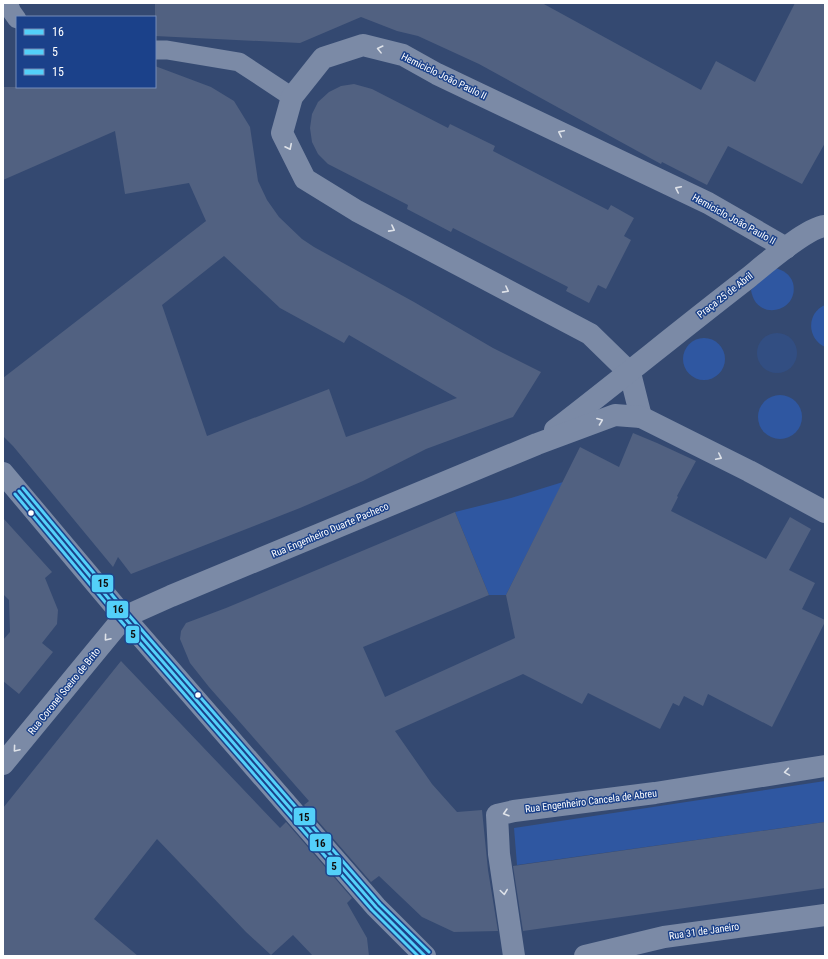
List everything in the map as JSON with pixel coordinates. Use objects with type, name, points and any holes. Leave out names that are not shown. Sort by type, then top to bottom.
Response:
[{"type":"street","points":[[8,3],[16,18]]},
{"type":"street","name":"Hemiciclo João Paulo II","points":[[630,373],[590,334],[357,211],[305,179],[282,133],[292,97],[323,58],[363,45],[403,55],[437,74],[708,203],[786,248]]},
{"type":"street","points":[[156,50],[167,50],[239,62],[292,97]]},
{"type":"street","name":"Praça 25 de Abril","points":[[537,444],[630,373],[786,248],[821,226]]},
{"type":"street","points":[[630,373],[641,417]]},
{"type":"street","points":[[537,444],[615,415],[641,417],[824,510]]},
{"type":"street","name":"Rua Engenheiro Duarte Pacheco","points":[[124,617],[171,596],[537,444]]},
{"type":"street","points":[[3,473],[124,617],[376,907],[425,956]]},
{"type":"street","name":"Rua Coronel Soeiro de Brito","points":[[3,764],[124,617]]},
{"type":"street","name":"Rua Engenheiro Cancela de Abreu","points":[[514,956],[498,854],[497,815],[514,811],[660,792],[825,766]]},
{"type":"street","name":"Rua 31 de Janeiro","points":[[585,956],[664,937],[825,915]]},
{"type":"shaded area","points":[[775,268],[783,271],[790,277],[793,283],[793,293],[790,301],[784,307],[776,310],[768,310],[761,307],[755,300],[751,290]]},
{"type":"shaded area","points":[[825,305],[825,347],[815,338],[811,326],[814,314]]},
{"type":"shaded area","points":[[777,333],[785,335],[791,339],[795,345],[797,353],[795,361],[791,367],[785,371],[777,373],[769,371],[763,367],[759,361],[757,353],[759,345],[763,339],[769,335]]},
{"type":"shaded area","points":[[700,338],[708,338],[716,341],[722,347],[725,359],[722,371],[716,377],[708,380],[700,380],[692,377],[686,371],[683,363],[683,355],[686,347],[692,341]]},
{"type":"shaded area","points":[[784,395],[789,396],[796,401],[801,408],[801,426],[796,433],[789,438],[776,439],[771,438],[764,433],[759,426],[758,413],[759,408],[764,401],[771,396]]},
{"type":"shaded area","points":[[563,482],[506,595],[489,595],[455,512],[511,498]]},
{"type":"shaded area","points":[[825,781],[825,822],[517,865],[514,828]]},
{"type":"building","points":[[155,3],[542,3],[701,90],[716,61],[755,82],[795,3],[825,3],[825,143],[802,184],[728,146],[707,185],[662,162],[661,164],[479,64],[418,36],[397,31],[361,17],[300,43],[156,36]]},
{"type":"building","points":[[156,66],[211,87],[234,101],[250,127],[258,181],[267,200],[279,217],[302,239],[493,348],[541,372],[513,417],[426,449],[363,481],[300,508],[131,574],[118,557],[113,567],[13,446],[3,436],[3,378],[206,221],[189,183],[125,194],[115,131],[3,180],[3,87],[156,88]],"holes":[[[224,256],[280,308],[344,343],[349,335],[457,398],[346,437],[329,389],[207,436],[162,305]]]},
{"type":"building","points":[[354,84],[372,89],[448,128],[450,124],[495,146],[493,151],[608,210],[611,205],[634,218],[624,236],[631,240],[606,289],[598,285],[589,303],[566,291],[568,287],[453,228],[451,232],[407,209],[408,205],[328,164],[318,154],[312,142],[310,128],[312,114],[318,102],[329,92],[341,86]]},
{"type":"building","points":[[633,433],[696,461],[677,496],[678,497],[671,511],[766,559],[790,517],[811,529],[789,570],[815,583],[802,609],[825,620],[825,622],[772,727],[708,694],[703,706],[684,696],[679,706],[673,703],[660,729],[588,693],[582,704],[523,674],[395,731],[432,784],[457,812],[482,810],[488,870],[498,931],[454,932],[422,917],[379,876],[371,882],[304,805],[309,801],[209,687],[190,663],[180,639],[181,631],[186,623],[226,608],[455,512],[489,595],[363,647],[385,697],[515,638],[506,595],[580,447],[619,467]]},
{"type":"building","points":[[3,518],[52,572],[45,578],[58,610],[57,624],[42,643],[53,652],[19,694],[3,681],[3,640],[10,632],[9,600],[3,594]]},
{"type":"building","points":[[121,661],[280,828],[286,822],[352,898],[347,903],[367,938],[369,956],[313,956],[293,935],[271,955],[246,932],[157,839],[94,919],[138,956],[3,956],[3,808]]},
{"type":"building","points":[[825,822],[825,888],[523,931],[513,866]]},
{"type":"transit line","name":"15","points":[[23,488],[128,614],[380,904],[429,952]]},
{"type":"transit line","name":"16","points":[[19,491],[124,617],[376,907],[425,956]]},
{"type":"transit line","name":"5","points":[[15,494],[120,620],[372,910],[418,956]]}]
